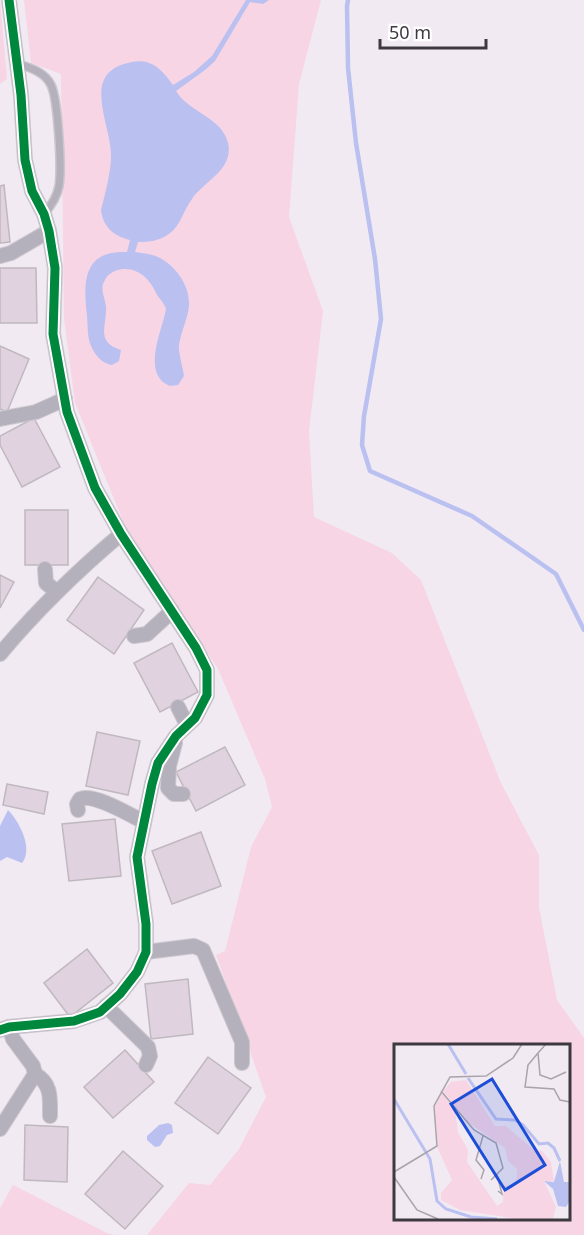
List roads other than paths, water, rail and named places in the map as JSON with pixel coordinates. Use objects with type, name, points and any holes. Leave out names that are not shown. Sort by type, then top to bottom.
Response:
[{"type":"street","points":[[4,1028],[74,1021],[100,1012],[120,994],[137,972],[146,952],[146,924],[137,857],[158,763],[176,736],[195,718],[207,694],[207,670],[196,648],[121,534],[95,488],[67,412],[53,334],[55,268],[49,231],[44,214],[32,191],[25,160],[9,0]]},
{"type":"street","points":[[3,258],[49,231]]},
{"type":"street","points":[[4,422],[36,412],[64,399]]},
{"type":"street","points":[[0,654],[85,564],[121,534]]},
{"type":"street","points":[[45,569],[46,583],[57,592]]},
{"type":"street","points":[[134,636],[147,634],[171,611]]},
{"type":"street","points":[[178,708],[187,725]]},
{"type":"street","points":[[176,736],[169,766],[168,788],[174,794],[183,794]]},
{"type":"street","points":[[78,810],[77,804],[82,797],[98,797],[144,822]]},
{"type":"street","points":[[141,894],[155,888]]},
{"type":"street","points":[[146,952],[194,946],[203,950],[242,1042],[242,1063]]},
{"type":"street","points":[[106,1006],[148,1047],[150,1056],[146,1065]]},
{"type":"street","points":[[4,1028],[33,1065],[35,1074],[46,1082],[49,1089],[50,1116]]},
{"type":"street","points":[[0,1129],[35,1074]]},
{"type":"lane","points":[[17,64],[40,72],[47,78],[53,92],[59,139],[59,187],[53,204],[44,214]]},
{"type":"water","points":[[246,0],[269,0],[263,4],[250,2],[215,61],[176,91],[181,98],[212,121],[225,134],[229,152],[227,161],[192,199],[173,230],[158,240],[138,242],[135,252],[158,257],[170,265],[176,270],[187,290],[189,305],[179,348],[184,376],[178,385],[170,386],[161,380],[156,372],[155,362],[166,309],[149,282],[140,273],[128,269],[115,271],[107,277],[102,287],[106,307],[105,338],[113,347],[121,350],[119,361],[112,365],[103,361],[89,341],[85,291],[89,270],[102,256],[127,252],[130,240],[110,230],[102,216],[101,210],[111,159],[102,88],[106,77],[115,68],[139,61],[156,66],[173,85],[194,72],[212,56]]},
{"type":"water","points":[[8,810],[24,835],[26,850],[22,863],[7,857],[0,861],[0,826]]},
{"type":"water","points":[[168,1123],[172,1125],[173,1133],[167,1135],[160,1146],[155,1147],[147,1140],[147,1136],[159,1125]]},
{"type":"waterway","points":[[348,0],[348,68],[356,143],[375,259],[381,319],[364,416],[362,445],[370,471],[472,516],[556,574],[584,630]]}]
